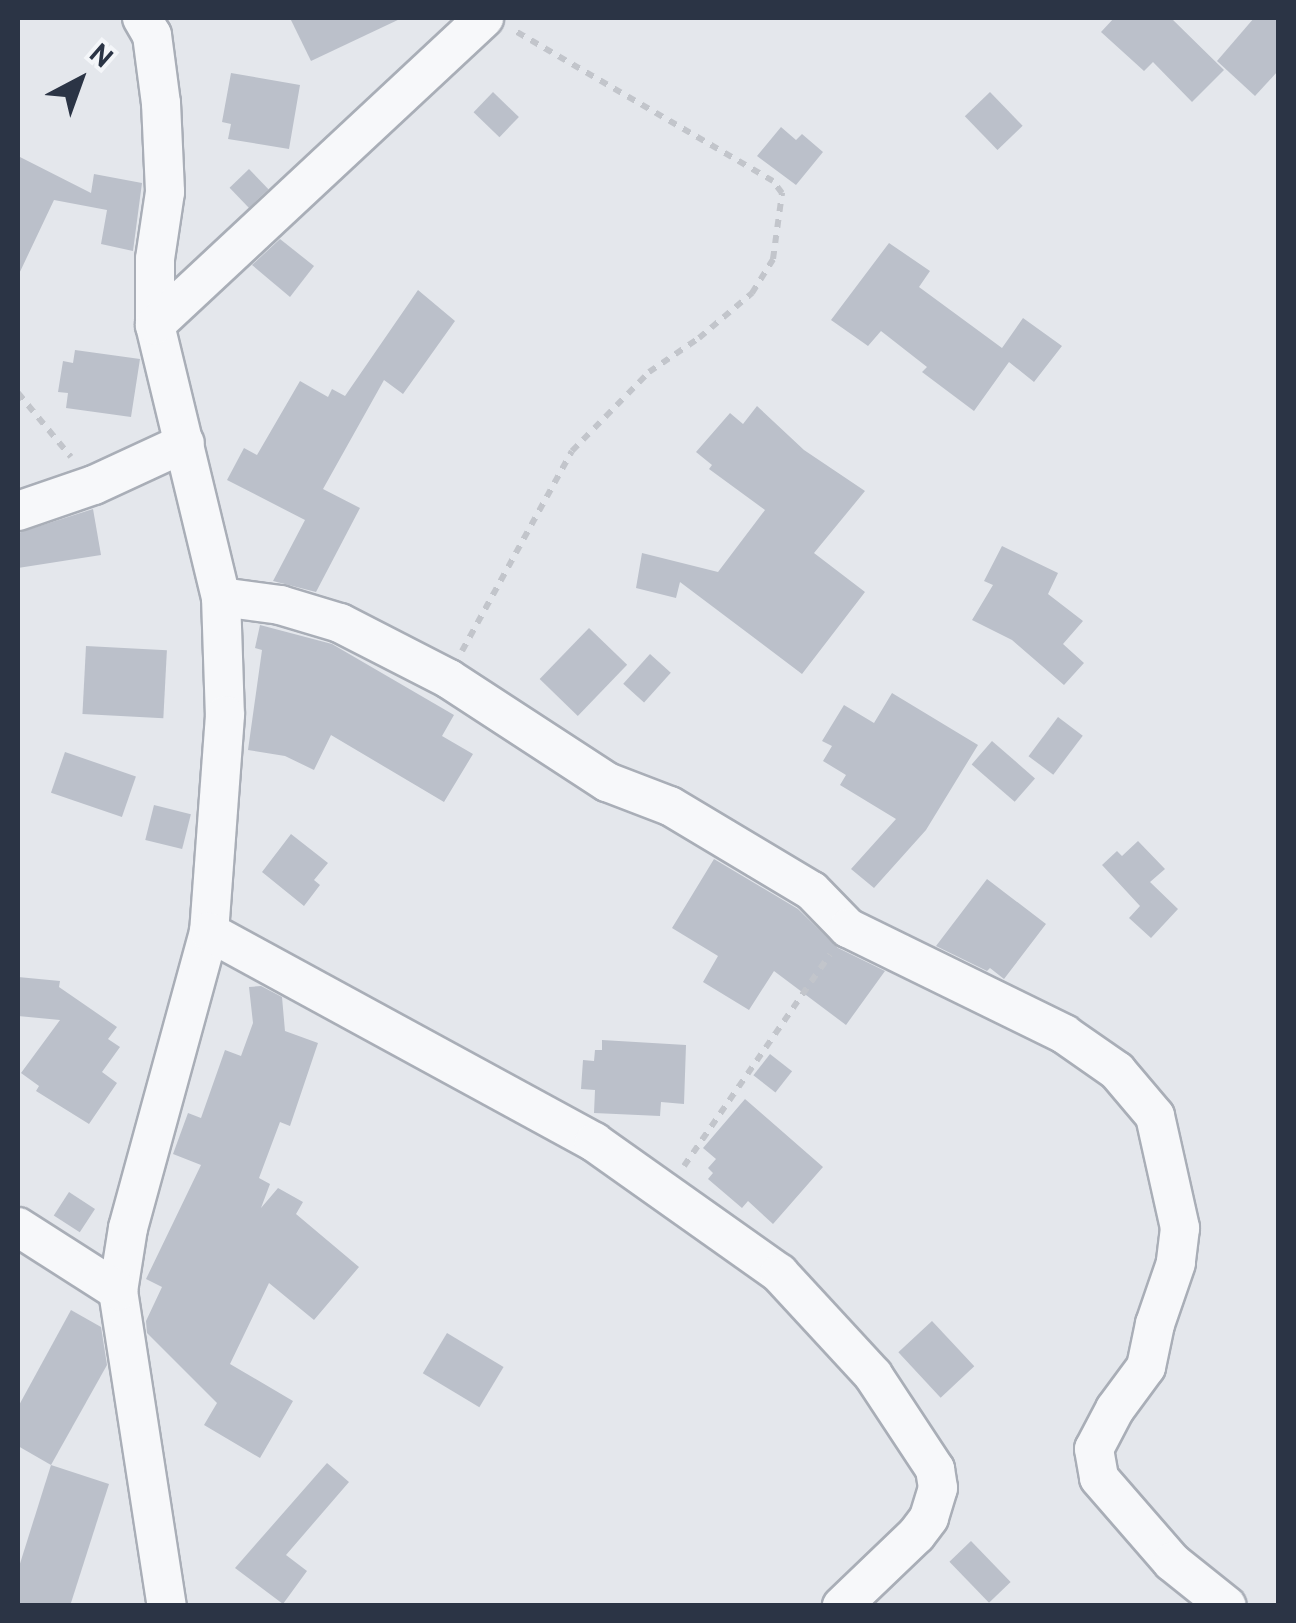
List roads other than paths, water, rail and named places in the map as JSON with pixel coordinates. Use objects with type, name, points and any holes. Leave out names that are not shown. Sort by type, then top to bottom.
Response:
[{"type":"street","points":[[142,18],[152,35],[166,192],[155,259],[155,324],[221,597],[225,715],[209,932],[128,1228],[118,1290],[167,1606]]},
{"type":"street","points":[[155,324],[495,22]]},
{"type":"street","points":[[18,512],[94,485],[185,444]]},
{"type":"street","points":[[221,597],[280,605],[340,623],[449,679],[607,782],[670,806],[812,890],[848,928],[1064,1034],[1117,1070],[1155,1116],[1180,1228],[1176,1263],[1155,1324],[1146,1367],[1114,1409],[1094,1449],[1099,1478],[1172,1562],[1227,1606]]},
{"type":"street","points":[[209,932],[594,1142],[779,1272],[872,1376],[934,1468],[938,1488],[929,1518],[842,1606]]},
{"type":"street","points":[[18,1227],[118,1290]]}]
